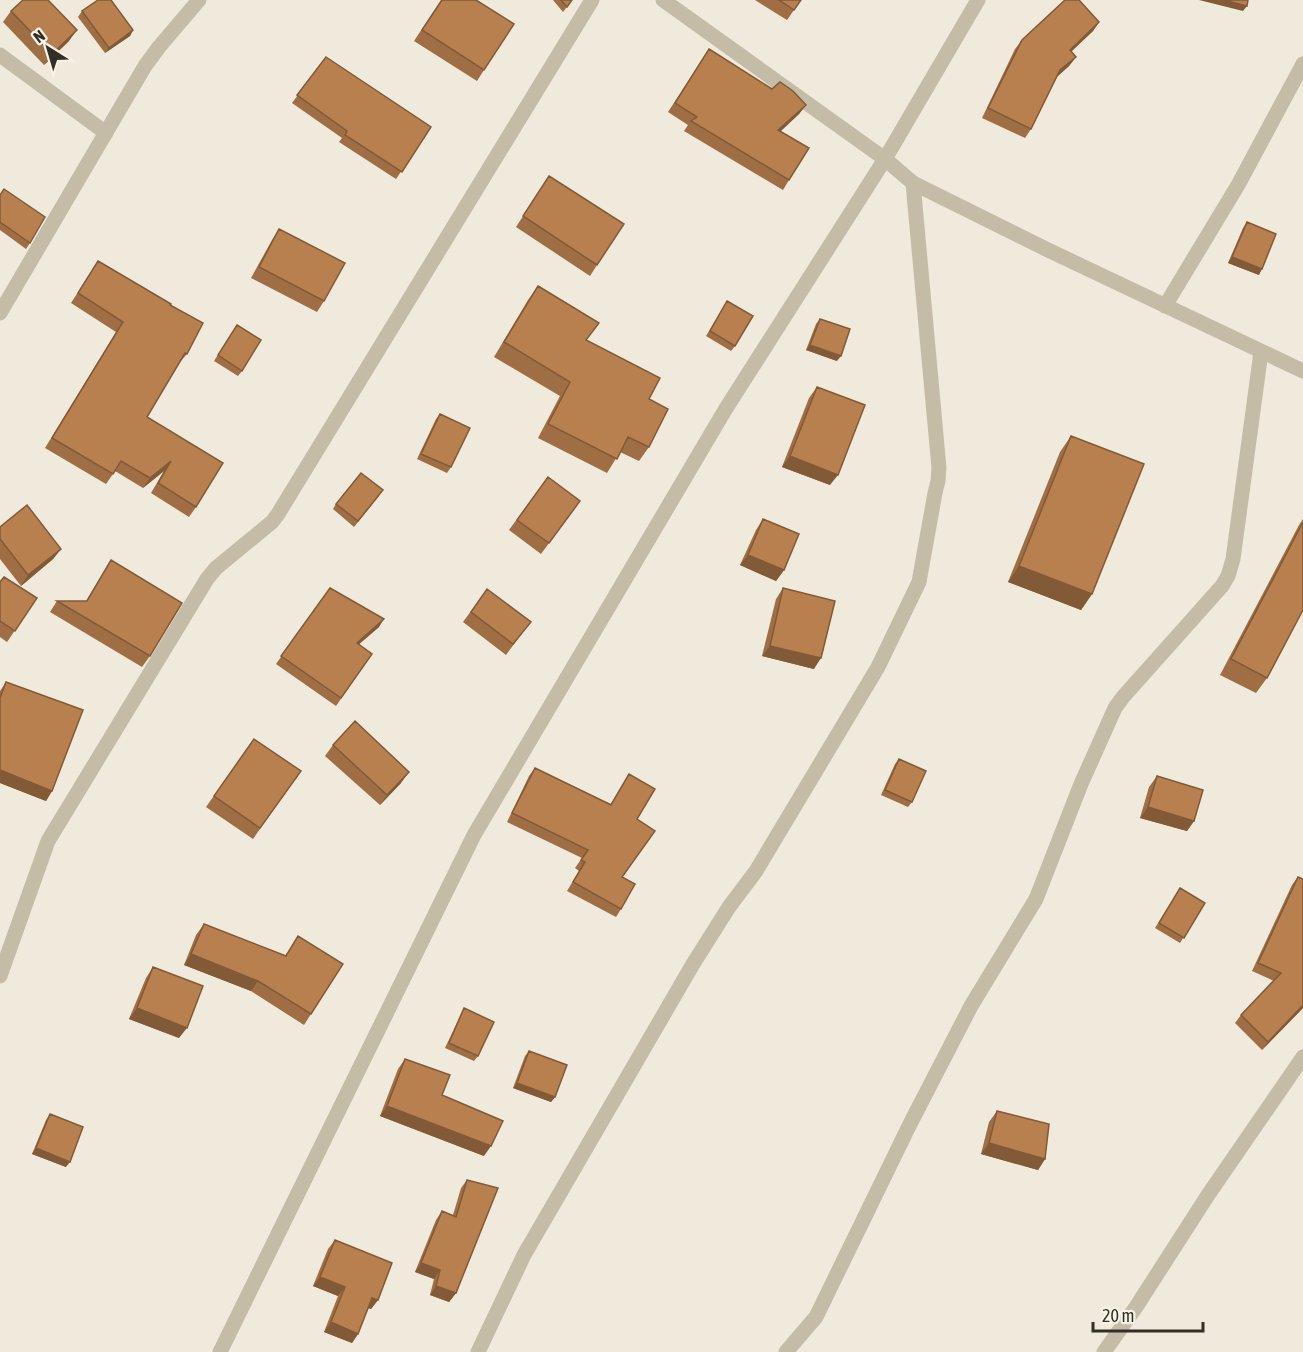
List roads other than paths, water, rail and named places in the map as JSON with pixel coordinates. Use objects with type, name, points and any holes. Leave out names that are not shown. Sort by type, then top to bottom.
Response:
[{"type":"street","points":[[0,313],[145,66],[199,0]]},
{"type":"street","points":[[0,976],[42,854],[54,831],[207,579],[216,568],[272,522],[278,514],[592,0]]},
{"type":"street","points":[[663,0],[885,159],[913,183],[1303,371]]},
{"type":"street","points":[[220,1352],[474,835],[725,410],[885,159],[978,0]]},
{"type":"street","points":[[0,55],[106,133]]},
{"type":"street","points":[[1165,306],[1238,185],[1303,64]]},
{"type":"street","points":[[478,1352],[524,1255],[693,964],[729,907],[756,871],[878,667],[919,582],[939,468],[913,183]]},
{"type":"street","points":[[786,1352],[816,1317],[970,1006],[1036,899],[1081,784],[1115,708],[1222,586],[1228,576],[1233,559],[1261,352]]},
{"type":"street","points":[[1104,1352],[1303,1057]]}]
